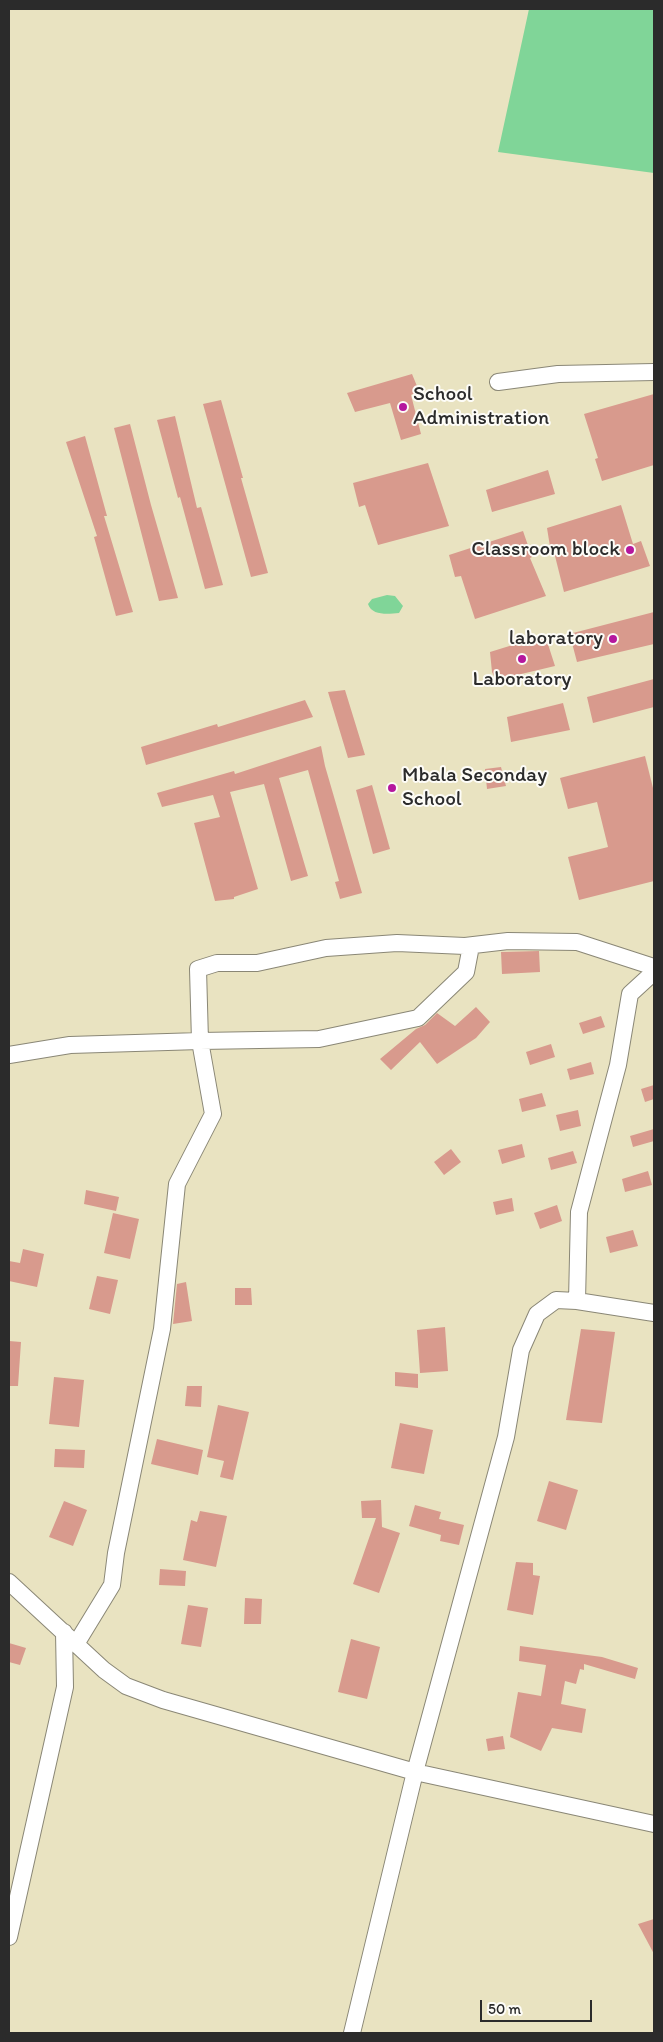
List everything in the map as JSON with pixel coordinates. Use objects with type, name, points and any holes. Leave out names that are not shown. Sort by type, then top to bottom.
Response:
[{"type":"street","points":[[498,382],[558,374],[654,372]]},
{"type":"street","points":[[76,1644],[112,1585],[116,1553],[162,1329],[177,1184],[213,1114],[200,1041],[198,970],[217,963],[257,963],[326,948],[397,943],[471,946],[508,942],[577,942],[654,967]]},
{"type":"street","points":[[9,1055],[70,1045],[319,1039],[418,1018],[466,972],[471,946]]},
{"type":"street","points":[[577,1301],[579,1212],[618,1065],[630,994],[654,972]]},
{"type":"street","points":[[352,2033],[415,1772],[506,1436],[520,1350],[537,1314],[556,1300],[577,1301],[654,1313]]},
{"type":"street","points":[[9,1582],[104,1670],[126,1686],[162,1700],[415,1772],[654,1824]]},
{"type":"street","points":[[9,1937],[65,1687],[64,1632]]},
{"type":"green space","points":[[529,9],[654,9],[654,173],[498,152]]},
{"type":"green space","points":[[387,595],[395,596],[403,606],[399,613],[381,613],[370,608],[368,604],[372,599]]},
{"type":"building","name":"School Administration","points":[[412,374],[419,391],[411,395],[421,434],[401,440],[390,403],[355,412],[347,393]]},
{"type":"building","name":"Classroom block","points":[[654,394],[654,465],[602,481],[595,459],[598,458],[584,414]]},
{"type":"building","points":[[221,400],[268,573],[251,577],[203,404]]},
{"type":"building","points":[[175,416],[197,508],[201,507],[223,585],[205,589],[180,497],[178,498],[157,420]]},
{"type":"building","points":[[130,424],[178,598],[159,601],[114,428]]},
{"type":"building","points":[[85,436],[107,516],[104,516],[133,612],[116,616],[94,537],[97,536],[66,442]]},
{"type":"building","name":"Classroom block","points":[[428,463],[449,526],[378,545],[365,505],[359,507],[353,483]]},
{"type":"building","name":"Classroom block","points":[[548,470],[555,494],[492,512],[486,490]]},
{"type":"building","name":"Classroom block","points":[[621,505],[633,544],[641,541],[650,566],[564,592],[554,552],[551,553],[547,528]]},
{"type":"building","name":"Classroom block","points":[[523,531],[532,557],[530,558],[546,596],[475,619],[461,576],[455,577],[449,555]]},
{"type":"building","name":"laboratory","points":[[654,612],[654,644],[577,662],[572,643],[575,642],[573,633]]},
{"type":"building","name":"Laboratory","points":[[545,635],[555,666],[496,680],[492,672],[490,652]]},
{"type":"building","points":[[654,679],[654,707],[593,723],[587,697]]},
{"type":"building","points":[[345,690],[365,755],[348,758],[328,692]]},
{"type":"building","points":[[305,700],[313,717],[146,765],[141,747],[217,724],[218,727]]},
{"type":"building","points":[[563,703],[570,730],[511,742],[507,717]]},
{"type":"building","points":[[321,746],[325,766],[362,893],[340,899],[335,882],[339,881],[308,770],[279,778],[308,876],[291,881],[264,784],[230,792],[258,889],[234,897],[234,899],[215,901],[194,823],[220,817],[213,795],[162,807],[157,793],[234,771],[235,774]]},
{"type":"building","points":[[645,756],[654,792],[654,881],[579,900],[568,857],[608,847],[597,802],[568,809],[560,778]]},
{"type":"building","points":[[501,767],[506,786],[487,789],[485,769]]},
{"type":"building","points":[[372,785],[390,849],[373,854],[356,790]]},
{"type":"building","points":[[539,951],[540,972],[502,974],[501,952]]},
{"type":"building","points":[[476,1007],[490,1022],[476,1038],[437,1064],[420,1042],[391,1070],[380,1059],[416,1029],[425,1025],[437,1013],[455,1026]]},
{"type":"building","points":[[601,1016],[605,1027],[583,1034],[579,1023]]},
{"type":"building","points":[[551,1044],[555,1057],[530,1065],[526,1052]]},
{"type":"building","points":[[591,1062],[594,1074],[570,1080],[567,1069]]},
{"type":"building","points":[[654,1085],[654,1099],[645,1102],[641,1089]]},
{"type":"building","points":[[542,1093],[546,1106],[522,1112],[519,1099]]},
{"type":"building","points":[[578,1110],[581,1126],[560,1131],[556,1115]]},
{"type":"building","points":[[654,1129],[654,1141],[633,1147],[630,1136]]},
{"type":"building","points":[[522,1144],[525,1157],[502,1164],[498,1150]]},
{"type":"building","points":[[451,1149],[461,1162],[444,1175],[434,1162]]},
{"type":"building","points":[[573,1151],[577,1163],[551,1170],[548,1158]]},
{"type":"building","points":[[648,1171],[652,1185],[625,1192],[622,1179]]},
{"type":"building","points":[[86,1190],[119,1197],[116,1211],[84,1204]]},
{"type":"building","points":[[512,1198],[514,1211],[496,1215],[493,1202]]},
{"type":"building","points":[[557,1205],[562,1221],[540,1229],[534,1213]]},
{"type":"building","points":[[113,1213],[139,1219],[130,1259],[104,1253]]},
{"type":"building","points":[[633,1230],[638,1246],[610,1253],[606,1237]]},
{"type":"building","points":[[23,1249],[44,1254],[37,1287],[9,1281],[9,1261],[20,1263]]},
{"type":"building","points":[[97,1276],[118,1280],[110,1314],[89,1309]]},
{"type":"building","points":[[186,1282],[192,1321],[173,1324],[177,1284]]},
{"type":"building","points":[[235,1288],[251,1288],[252,1305],[235,1305]]},
{"type":"building","points":[[445,1327],[448,1371],[420,1373],[417,1330]]},
{"type":"building","points":[[581,1329],[615,1332],[602,1423],[566,1420]]},
{"type":"building","points":[[9,1341],[21,1342],[18,1386],[9,1386]]},
{"type":"building","points":[[395,1372],[418,1374],[418,1388],[395,1386]]},
{"type":"building","points":[[54,1377],[84,1380],[79,1427],[49,1424]]},
{"type":"building","points":[[187,1386],[202,1386],[201,1407],[185,1406]]},
{"type":"building","points":[[218,1405],[249,1412],[233,1480],[220,1477],[224,1461],[207,1457]]},
{"type":"building","points":[[400,1423],[433,1430],[424,1474],[391,1468]]},
{"type":"building","points":[[157,1439],[203,1450],[198,1475],[151,1464]]},
{"type":"building","points":[[55,1449],[85,1450],[84,1468],[54,1467]]},
{"type":"building","points":[[549,1481],[578,1490],[566,1530],[537,1521]]},
{"type":"building","points":[[381,1500],[382,1527],[400,1533],[379,1593],[353,1584],[376,1518],[362,1518],[361,1501]]},
{"type":"building","points":[[64,1501],[87,1510],[73,1546],[49,1537]]},
{"type":"building","points":[[415,1505],[441,1512],[439,1519],[464,1525],[459,1545],[440,1541],[441,1535],[409,1526]]},
{"type":"building","points":[[200,1511],[227,1516],[216,1567],[183,1560],[191,1520],[197,1522]]},
{"type":"building","points":[[516,1562],[533,1563],[533,1575],[540,1576],[533,1615],[507,1610]]},
{"type":"building","points":[[160,1569],[186,1571],[185,1586],[159,1585]]},
{"type":"building","points":[[245,1598],[262,1599],[261,1624],[244,1624]]},
{"type":"building","points":[[188,1605],[208,1608],[201,1647],[181,1644]]},
{"type":"building","points":[[351,1639],[380,1647],[367,1699],[338,1692]]},
{"type":"building","points":[[9,1643],[26,1648],[20,1665],[9,1662]]},
{"type":"building","points":[[520,1646],[602,1657],[638,1668],[635,1679],[584,1664],[584,1670],[580,1669],[576,1684],[565,1681],[561,1704],[586,1709],[582,1733],[552,1728],[541,1751],[510,1737],[518,1692],[541,1696],[546,1665],[519,1661]]},
{"type":"building","points":[[503,1736],[505,1749],[488,1751],[486,1739]]},
{"type":"building","points":[[654,1919],[654,1954],[638,1924]]},
{"type":"place","name":"School Administration","points":[[403,407]]},
{"type":"place","name":"Classroom block","points":[[630,550]]},
{"type":"place","name":"laboratory","points":[[613,639]]},
{"type":"place","name":"Laboratory","points":[[522,659]]},
{"type":"place","name":"Mbala Seconday School","points":[[392,788]]}]
